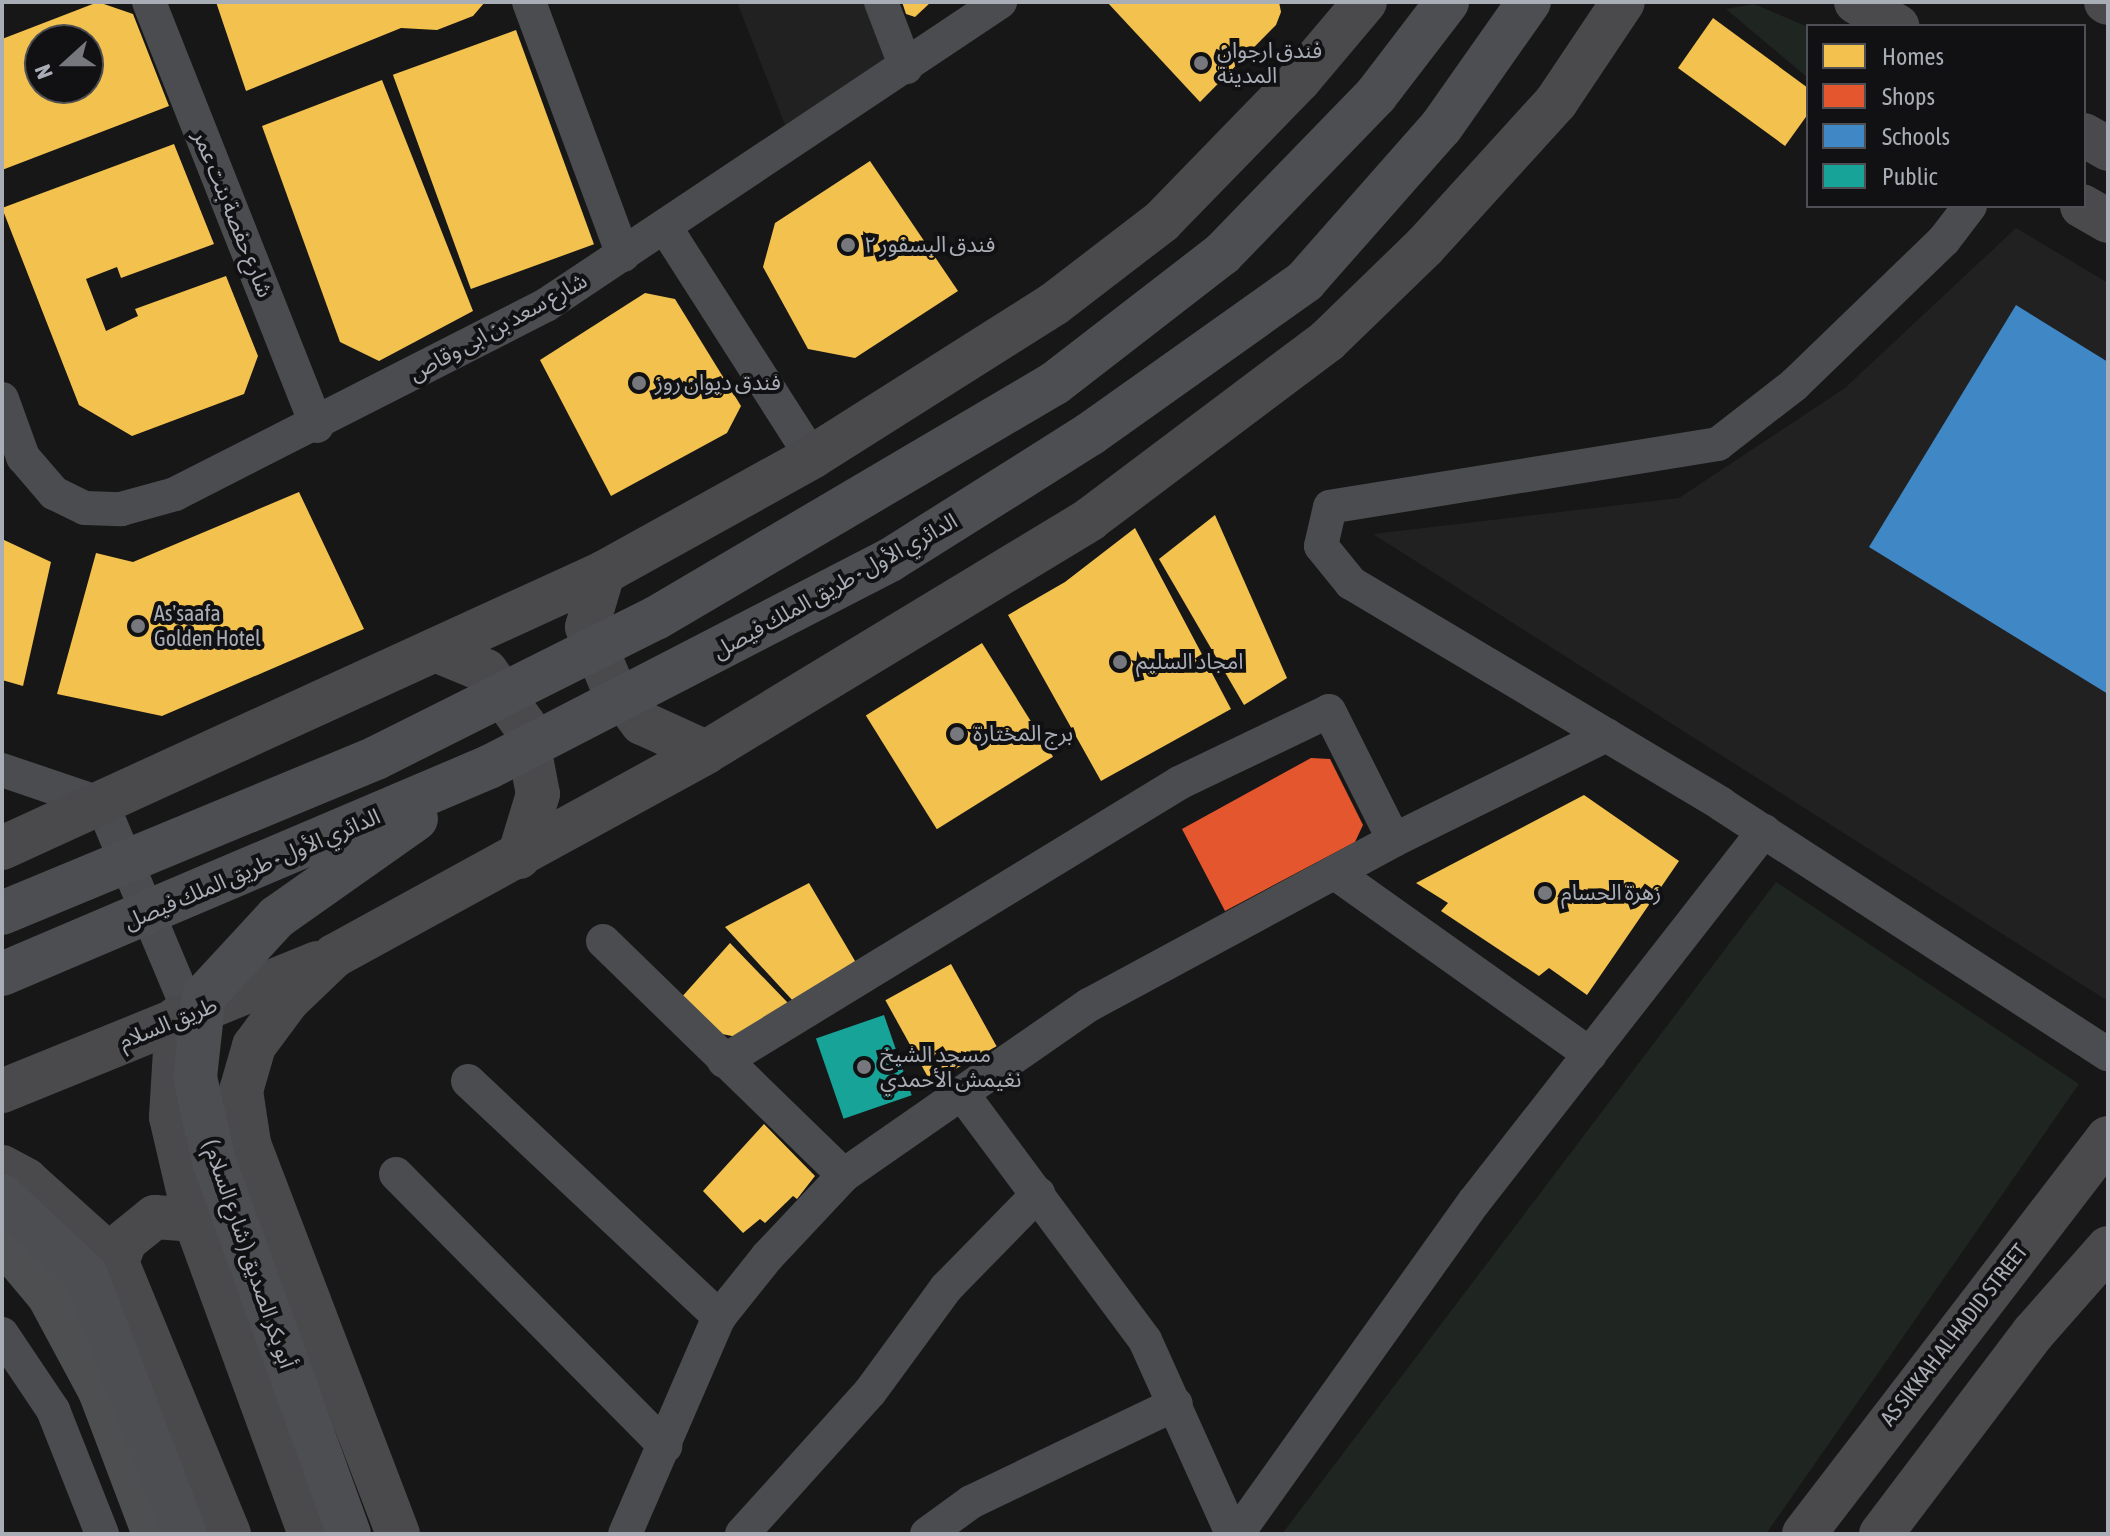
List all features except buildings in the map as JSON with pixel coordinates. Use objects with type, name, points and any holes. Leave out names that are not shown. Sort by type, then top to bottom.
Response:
[{"type":"highway","points":[[2,913],[376,758],[656,618],[1055,383],[1222,254],[1376,95],[1447,2]]},
{"type":"highway","name":"الدائري الأول - طريق الملك فيصل","points":[[2,974],[489,767],[890,560],[1090,434],[1305,281],[1441,127],[1529,2]]},
{"type":"highway","name":"( شارع السلام ) أبو بكر الصديق","points":[[349,1534],[214,1162],[195,1077],[204,996],[277,917],[489,767]]},
{"type":"highway","points":[[2,1196],[86,1275],[185,1534]]},
{"type":"main road","points":[[2,1240],[49,1296],[100,1391],[154,1534]]},
{"type":"street","name":"شارع حفصة بنت عمر","points":[[149,2],[317,426]]},
{"type":"street","points":[[529,2],[623,255]]},
{"type":"street","points":[[881,2],[906,67]]},
{"type":"street","name":"شارع سعد بن ابى وقاص","points":[[2,399],[23,457],[54,493],[85,508],[121,509],[175,494],[317,426],[546,305],[1000,2]]},
{"type":"street","points":[[2,848],[603,573],[812,457],[1054,304],[1162,221],[1299,80],[1365,2]]},
{"type":"street","points":[[1856,2],[1894,24]]},
{"type":"street","points":[[398,1534],[249,1143],[241,1091],[254,1046],[288,1000],[334,956],[706,752],[1090,519],[1327,341],[1425,246],[1556,102],[1625,7]]},
{"type":"street","points":[[2086,136],[2108,149]]},
{"type":"street","points":[[1968,208],[1944,240],[1794,385],[1718,444],[1330,507],[1321,546],[1351,583],[1764,831],[2108,1054]]},
{"type":"street","points":[[2085,208],[2108,221]]},
{"type":"street","points":[[665,227],[812,457]]},
{"type":"street","points":[[603,573],[587,627],[610,681],[642,723],[706,752]]},
{"type":"street","points":[[435,650],[486,671],[525,726],[538,794],[519,857]]},
{"type":"street","points":[[724,1061],[1179,783],[1329,711],[1394,840]]},
{"type":"street","points":[[636,1531],[665,1446],[719,1317],[767,1257],[844,1175],[1089,1005],[1394,840],[1606,735]]},
{"type":"street","points":[[2,770],[102,804]]},
{"type":"street","points":[[102,804],[184,1016],[171,1117],[195,1220]]},
{"type":"street","points":[[1234,1534],[1474,1202],[1764,831]]},
{"type":"street","points":[[1335,873],[1590,1054]]},
{"type":"street","points":[[603,941],[844,1175]]},
{"type":"street","name":"طريق السلام","points":[[2,1091],[334,956]]},
{"type":"street","points":[[468,1081],[719,1317]]},
{"type":"street","points":[[963,1095],[1145,1340],[1234,1534]]},
{"type":"street","name":"AS SIKKAH AL HADID STREET","points":[[1804,1534],[2108,1138]]},
{"type":"street","points":[[2,1167],[26,1180],[117,1262],[179,1406],[229,1534]]},
{"type":"street","points":[[396,1174],[665,1446]]},
{"type":"street","points":[[742,1534],[870,1392],[946,1288],[1038,1194]]},
{"type":"street","name":"( شارع السلام ) أبو بكر الصديق","points":[[117,1262],[125,1241],[155,1217],[195,1220],[310,1534]]},
{"type":"street","points":[[1881,1534],[2034,1332],[2108,1248]]},
{"type":"street","points":[[2,1334],[53,1410],[102,1534]]},
{"type":"street","points":[[927,1534],[971,1502],[1176,1404]]},
{"type":"street","points":[[123,1451],[179,1406]]},
{"type":"shaded area","points":[[737,2],[874,2],[898,62],[785,125]]},
{"type":"shaded area","points":[[1754,4],[1806,26],[1806,76],[1726,9]]},
{"type":"shaded area","points":[[2016,228],[2108,283],[2108,1001],[1373,534],[1679,498],[1845,388]]},
{"type":"shaded area","points":[[1776,882],[2079,1084],[1766,1534],[1282,1534]]},
{"type":"place","name":"فندق ارجوان المدينة","points":[[1201,63]]},
{"type":"place","name":"فندق البسفور ٢","points":[[848,245]]},
{"type":"place","name":"فندق ديوان روز","points":[[639,383]]},
{"type":"place","name":"As'saafa Golden Hotel","points":[[138,626]]},
{"type":"place","name":"امجاد السلیم","points":[[1120,662]]},
{"type":"place","name":"برج المختارة","points":[[957,734]]},
{"type":"place","name":"زهرة الحسام","points":[[1545,893]]},
{"type":"place","name":"مسجد الشيخ نغيمش الأحمدي","points":[[864,1067]]}]
